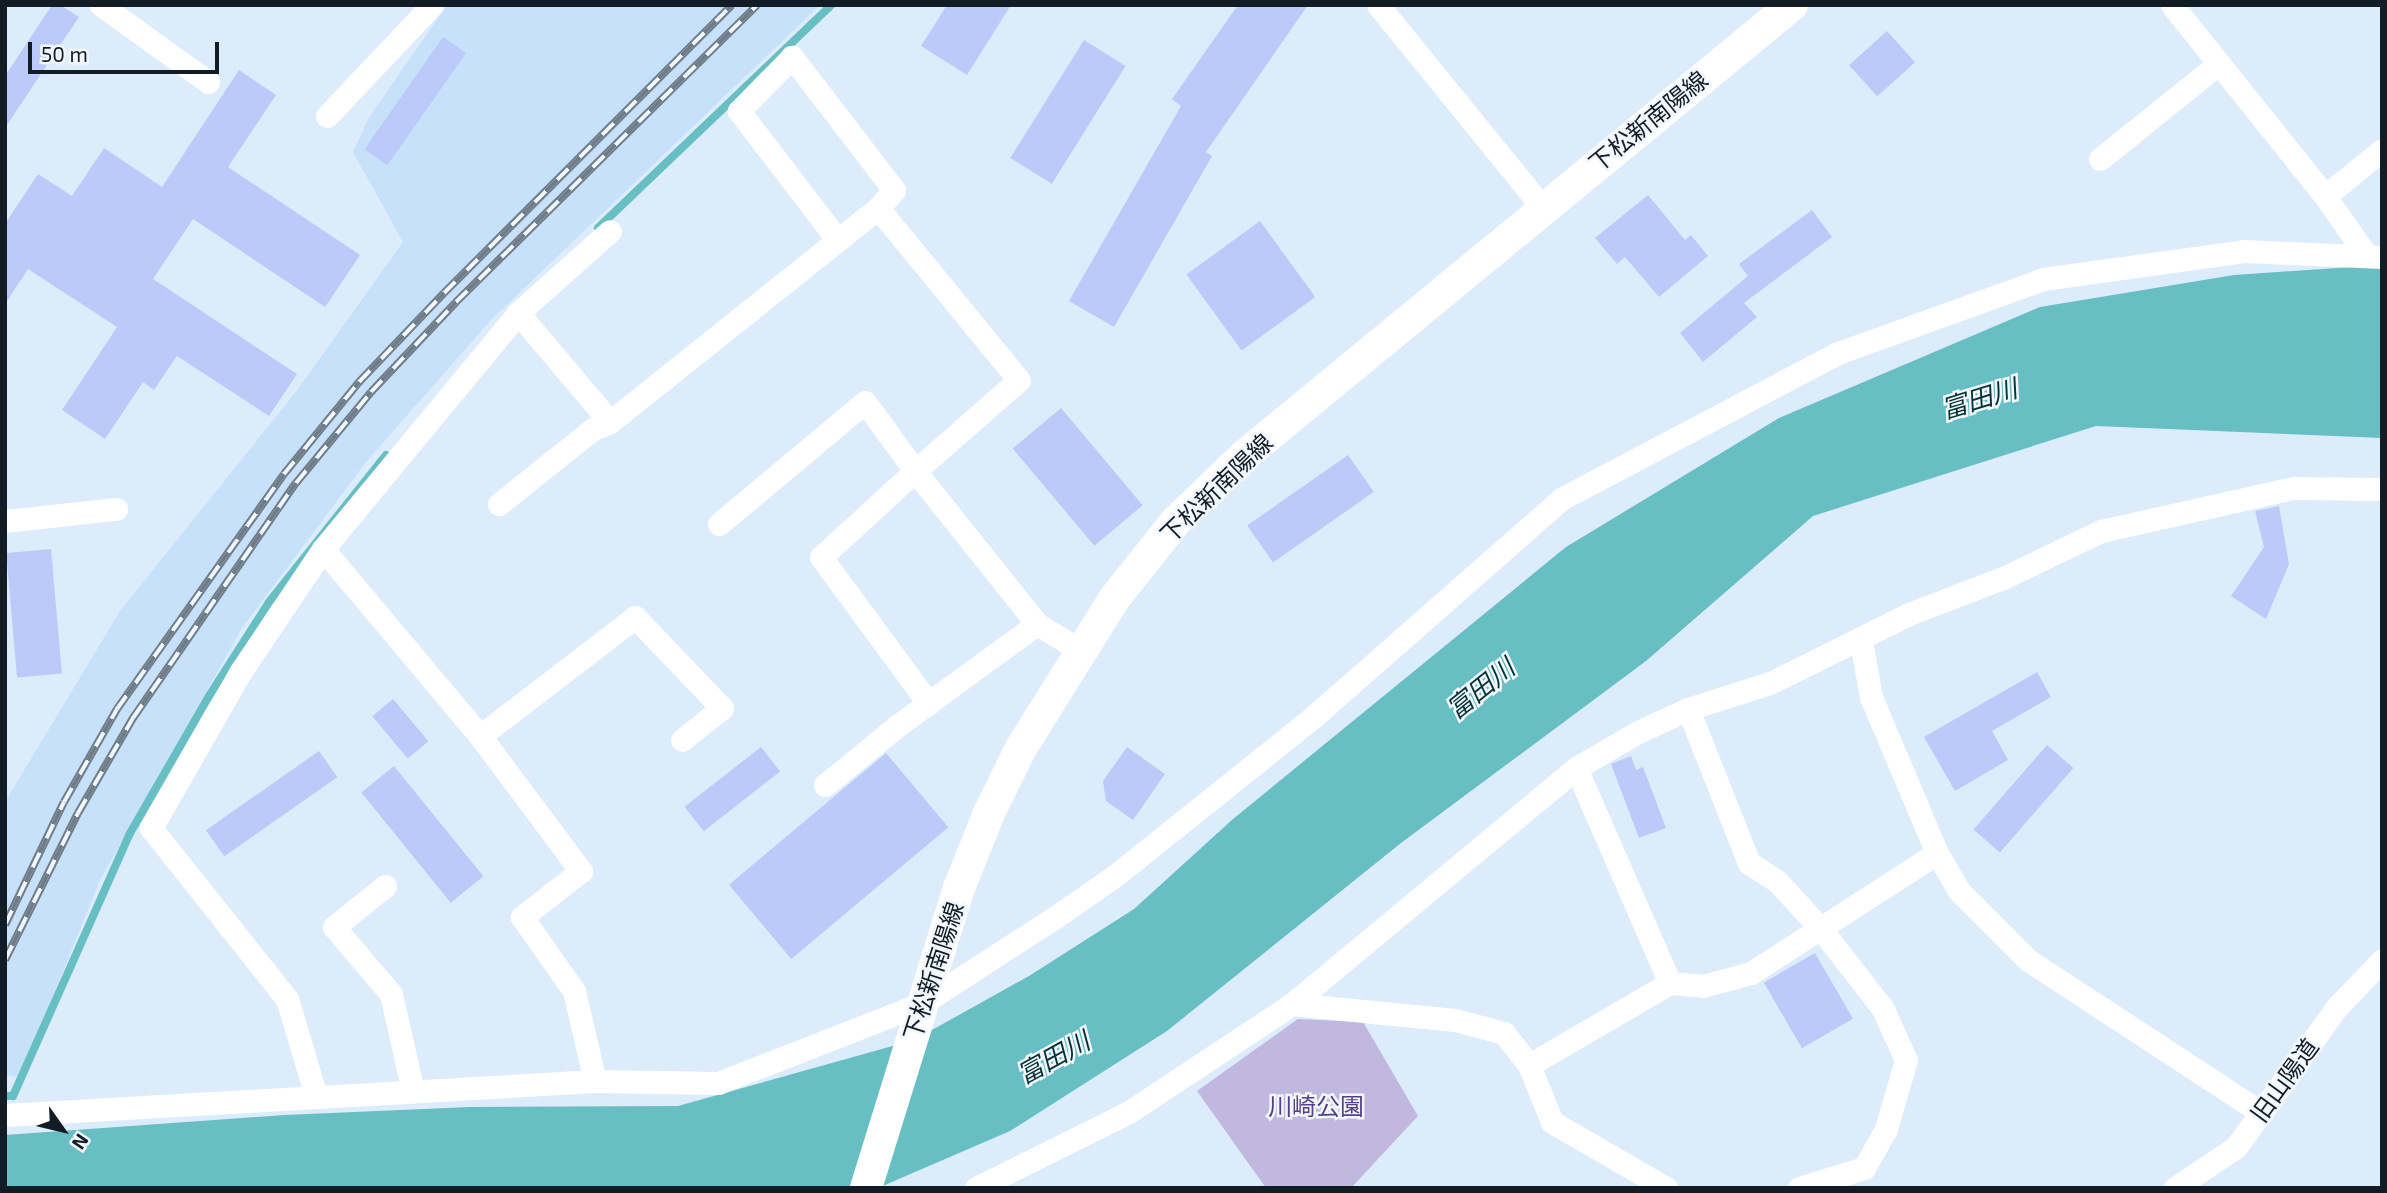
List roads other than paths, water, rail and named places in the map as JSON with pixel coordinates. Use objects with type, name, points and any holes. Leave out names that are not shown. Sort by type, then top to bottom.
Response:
[{"type":"main road","name":"下松新南陽線","points":[[866,1188],[959,888],[989,813],[1020,748],[1080,650],[1176,521],[1245,455],[1542,207],[1792,5]]},
{"type":"street","points":[[101,5],[208,82]]},
{"type":"street","points":[[327,116],[432,5]]},
{"type":"street","points":[[1378,5],[1542,207]]},
{"type":"street","points":[[2172,5],[2374,256]]},
{"type":"street","points":[[499,504],[593,429],[610,422],[836,238],[878,208],[894,190],[792,57],[739,111],[836,238]]},
{"type":"street","points":[[2100,159],[2218,64]]},
{"type":"street","points":[[2325,196],[2382,150]]},
{"type":"street","points":[[878,208],[1019,380],[821,557],[929,704]]},
{"type":"street","points":[[316,1096],[287,999],[151,828],[241,671],[323,549],[518,313],[610,231]]},
{"type":"street","points":[[5,1115],[596,1081],[718,1083],[918,1017],[1116,875],[1311,719],[1561,499],[1838,353],[2043,279],[2244,251],[2374,256]]},
{"type":"street","points":[[518,313],[610,422]]},
{"type":"street","points":[[719,524],[864,402],[915,471],[1037,624],[1080,650]]},
{"type":"street","points":[[976,1188],[1129,1112],[1292,1004],[1576,768],[1688,709],[1770,683],[1861,641],[1909,614],[2003,578],[2101,531],[2294,488],[2382,489]]},
{"type":"street","points":[[5,521],[116,509]]},
{"type":"street","points":[[323,549],[480,736],[581,871],[522,917],[575,991],[596,1081]]},
{"type":"street","points":[[480,736],[635,617],[722,708],[682,740]]},
{"type":"street","points":[[825,785],[1037,624]]},
{"type":"street","points":[[1861,641],[1871,698],[1937,853],[1959,891],[2028,960],[2262,1113]]},
{"type":"street","points":[[1688,709],[1749,863],[1777,881],[1821,929],[1883,1009],[1906,1060],[1885,1129],[1864,1168],[1799,1188]]},
{"type":"street","points":[[1576,768],[1670,983]]},
{"type":"street","points":[[1529,1065],[1670,983],[1703,986],[1751,973],[1937,853]]},
{"type":"street","points":[[385,886],[334,928],[391,994],[413,1092]]},
{"type":"street","name":"旧山陽道","points":[[2175,1188],[2236,1147],[2337,1007],[2382,960]]},
{"type":"street","points":[[1292,1004],[1455,1020],[1504,1033],[1529,1065],[1552,1122],[1667,1188]]},
{"type":"water","name":"富田川","points":[[2382,265],[2382,438],[2096,426],[1813,516],[1646,661],[1401,843],[1167,1031],[1010,1131],[878,1188],[5,1188],[5,1135],[285,1115],[470,1107],[678,1106],[914,1040],[1029,976],[1134,909],[1233,819],[1566,547],[1779,418],[2040,307],[2234,275]]},
{"type":"waterway","points":[[598,228],[831,5]]},
{"type":"waterway","points":[[5,1096],[13,1096],[129,835],[209,696],[269,602],[386,455]]},
{"type":"railway","points":[[5,925],[64,802],[117,709],[284,474],[359,382],[444,293],[732,5]]},
{"type":"railway","points":[[5,960],[78,813],[133,718],[296,483],[371,392],[456,302],[757,5]]},
{"type":"park label","name":"川崎公園","points":[[1316,1106]]}]
